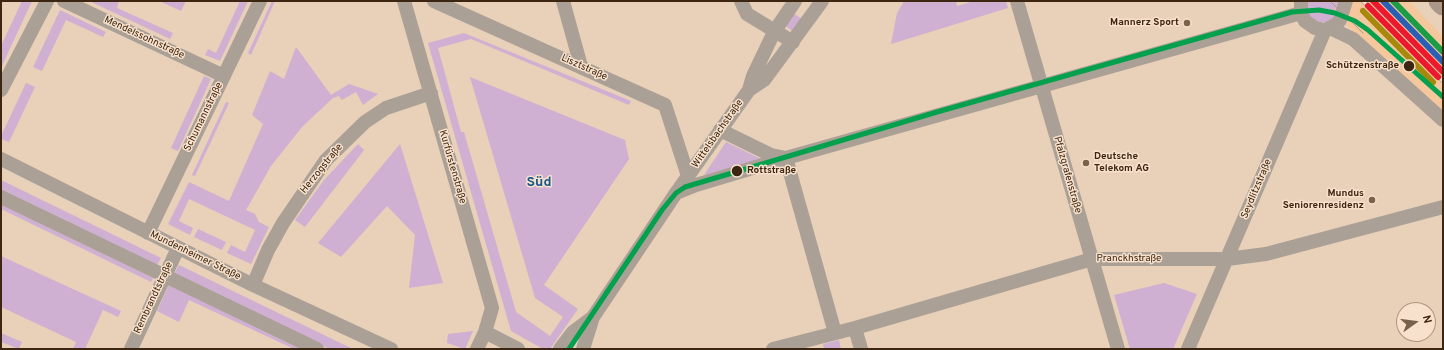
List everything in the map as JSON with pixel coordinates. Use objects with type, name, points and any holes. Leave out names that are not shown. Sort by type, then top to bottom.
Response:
[{"type":"highway","points":[[1439,1],[1443,4]]},
{"type":"street","points":[[1,90],[47,1]]},
{"type":"street","name":"Mendelssohnstraße","points":[[64,1],[224,76]]},
{"type":"street","name":"Schumannstraße","points":[[148,234],[260,1]]},
{"type":"street","name":"Kurfürstenstraße","points":[[404,1],[492,308],[485,332],[477,349]]},
{"type":"street","name":"Lisztstraße","points":[[434,1],[665,105],[688,176]]},
{"type":"street","points":[[563,1],[581,66]]},
{"type":"street","points":[[741,1],[748,14],[774,32],[793,42]]},
{"type":"street","name":"Wittelsbachstraße","points":[[583,349],[593,317],[676,193],[749,90],[753,76],[774,32],[795,1]]},
{"type":"street","name":"Wittelsbachstraße","points":[[749,90],[764,80],[822,1]]},
{"type":"street","name":"Pfalzgrafenstraße","points":[[1017,1],[1118,349]]},
{"type":"street","name":"Seydlitzstraße","points":[[1188,349],[1328,29],[1340,20],[1346,1]]},
{"type":"street","points":[[676,193],[696,184],[1041,86],[1301,7],[1305,21],[1310,25],[1319,29],[1328,29],[1353,39],[1443,120]]},
{"type":"street","name":"Herzogstraße","points":[[253,284],[268,250],[283,223],[326,160],[365,122],[381,112],[431,93]]},
{"type":"street","points":[[720,130],[771,155],[786,158]]},
{"type":"street","points":[[786,158],[835,333]]},
{"type":"street","name":"Mundenheimer Straße","points":[[1,159],[148,234],[391,349]]},
{"type":"street","points":[[1,197],[318,349]]},
{"type":"street","name":"Pranckhstraße","points":[[773,349],[855,328],[1092,259],[1227,259],[1266,254],[1443,207]]},
{"type":"street","name":"Rembrandtstraße","points":[[131,349],[164,275],[178,248]]},
{"type":"street","name":"Wittelsbachstraße","points":[[560,349],[573,332],[593,317]]},
{"type":"street","points":[[855,328],[861,349]]},
{"type":"street","points":[[485,332],[518,349]]},
{"type":"shaded area","points":[[22,1],[32,1],[1,68],[1,46]]},
{"type":"shaded area","points":[[89,1],[119,1],[117,8],[173,33],[170,39]]},
{"type":"shaded area","points":[[159,1],[186,1],[181,11]]},
{"type":"shaded area","points":[[240,1],[248,1],[220,61],[205,55],[208,49],[216,53]]},
{"type":"shaded area","points":[[272,1],[275,1],[251,55],[248,53]]},
{"type":"shaded area","points":[[904,1],[956,1],[957,6],[974,1],[1006,1],[1008,8],[891,44],[897,13]]},
{"type":"shaded area","points":[[1306,1],[1340,1],[1335,9],[1334,18],[1328,22],[1317,22],[1306,11]]},
{"type":"shaded area","points":[[1320,1],[1409,1],[1443,37],[1443,112]]},
{"type":"shaded area","points":[[60,10],[106,32],[103,37],[66,20],[42,71],[33,67]]},
{"type":"shaded area","points":[[793,13],[802,19],[793,32],[786,26]]},
{"type":"shaded area","points":[[464,33],[631,101],[629,105],[471,39],[438,48],[461,132],[464,132],[516,312],[550,336],[563,317],[535,298],[470,77],[625,140],[629,159],[544,285],[578,309],[550,349],[543,349],[511,331],[428,43]]},
{"type":"shaded area","points":[[296,47],[331,95],[349,84],[378,94],[363,105],[356,92],[342,100],[339,96],[333,98],[302,127],[271,166],[246,210],[255,214],[259,222],[269,227],[251,264],[227,253],[231,245],[245,252],[255,230],[189,199],[179,221],[193,228],[190,235],[168,224],[189,182],[229,201],[263,124],[252,115],[270,71],[284,79]]},
{"type":"shaded area","points":[[204,76],[211,79],[178,151],[171,148]]},
{"type":"shaded area","points":[[26,83],[35,87],[9,142],[1,139],[1,136]]},
{"type":"shaded area","points":[[226,102],[229,103],[195,176],[192,175]]},
{"type":"shaded area","points":[[726,142],[761,159],[704,175]]},
{"type":"shaded area","points":[[358,144],[364,150],[305,227],[295,220],[324,180]]},
{"type":"shaded area","points":[[400,144],[443,283],[409,288],[415,235],[387,206],[341,257],[318,243]]},
{"type":"shaded area","points":[[1,180],[161,258],[156,267],[1,192]]},
{"type":"shaded area","points":[[1,204],[153,278],[151,282],[1,209]]},
{"type":"shaded area","points":[[198,229],[226,242],[222,250],[194,237]]},
{"type":"shaded area","points":[[1,256],[121,311],[118,317],[103,310],[85,349],[73,349],[76,342],[1,307]]},
{"type":"shaded area","points":[[179,265],[353,349],[329,349],[174,274]]},
{"type":"shaded area","points":[[1164,283],[1197,294],[1173,349],[1130,349],[1114,295]]},
{"type":"shaded area","points":[[169,285],[303,349],[294,349],[189,300],[179,322],[157,311]]},
{"type":"shaded area","points":[[473,331],[465,349],[447,343],[448,334]]},
{"type":"shaded area","points":[[1,333],[22,342],[19,349],[1,342]]},
{"type":"shaded area","points":[[839,340],[841,349],[824,349],[823,344]]},
{"type":"tram line","points":[[1330,1],[1363,33]]},
{"type":"railway","points":[[1363,1],[1443,81]]},
{"type":"transit line","points":[[1373,1],[1443,72]]},
{"type":"transit line","points":[[1383,1],[1443,62]]},
{"type":"transit line","points":[[1393,1],[1443,52]]},
{"type":"transit line","points":[[1368,6],[1438,77]]},
{"type":"transit line","points":[[569,349],[662,210],[676,193],[685,187],[937,112],[1292,12],[1319,10],[1335,13],[1355,21],[1368,30],[1443,97]]},
{"type":"transit line","points":[[1363,11],[1433,82]]},
{"type":"place","name":"Mannerz Sport","points":[[1187,23]]},
{"type":"place","name":"Schützenstraße","points":[[1409,66]]},
{"type":"place","name":"Deutsche Telekom AG","points":[[1086,163]]},
{"type":"place","name":"Rottstraße","points":[[737,171]]},
{"type":"place","name":"Mundus Seniorenresidenz","points":[[1372,200]]},
{"type":"district","name":"Süd","points":[[539,183]]}]
